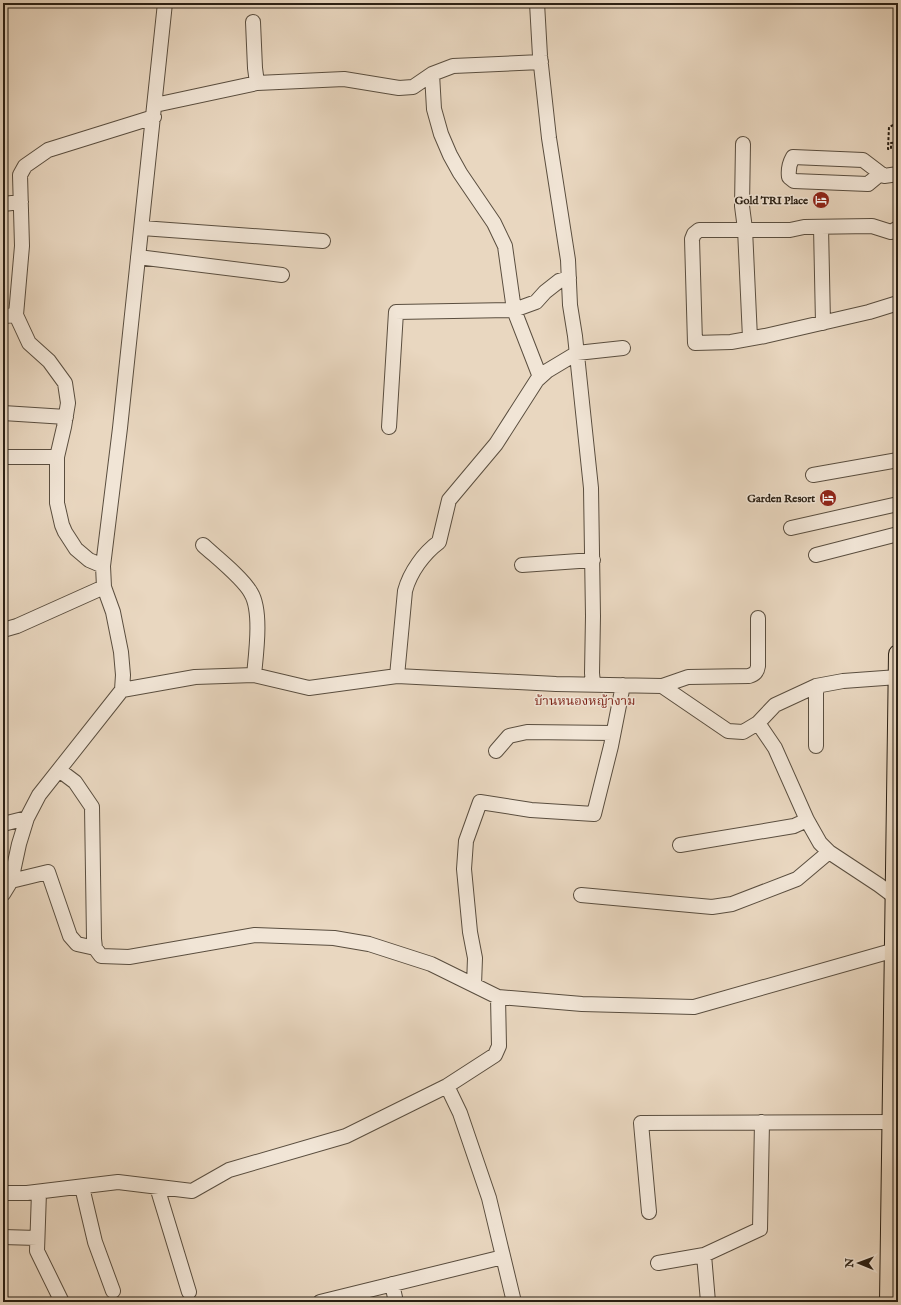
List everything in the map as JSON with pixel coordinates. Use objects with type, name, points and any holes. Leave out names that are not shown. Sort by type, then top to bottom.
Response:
[{"type":"main road","points":[[889,1302],[898,654]]},
{"type":"street","points":[[3,894],[11,881],[19,844],[28,818],[39,795],[122,690],[122,652],[113,612],[104,587],[103,566],[120,428],[165,3]]},
{"type":"street","points":[[537,3],[541,62],[549,138],[568,260],[570,305],[577,353],[591,488],[593,560],[592,673],[594,684]]},
{"type":"street","points":[[253,22],[257,84]]},
{"type":"street","points":[[103,566],[89,560],[76,549],[64,532],[59,515],[57,457],[68,403],[65,383],[49,361],[29,343],[9,316],[22,246],[20,176],[25,166],[48,150],[154,111],[257,84],[344,79],[399,88],[413,87],[432,74],[453,66],[541,62]]},
{"type":"street","points":[[432,74],[432,98],[441,134],[460,173],[494,223],[505,246],[514,310],[540,377]]},
{"type":"street","points":[[743,144],[742,206],[745,230],[750,338]]},
{"type":"street","points":[[880,174],[868,184],[794,181],[789,177],[788,171],[793,157],[863,160],[884,176],[898,174]]},
{"type":"street","points":[[3,204],[21,202]]},
{"type":"street","points":[[898,228],[891,232],[872,226],[804,227],[790,230],[699,230],[694,234],[692,244],[695,343],[731,342],[764,336],[869,312],[898,303]]},
{"type":"street","points":[[821,227],[823,323]]},
{"type":"street","points":[[142,228],[323,241]]},
{"type":"street","points":[[138,257],[282,275]]},
{"type":"street","points":[[390,427],[396,312],[514,310],[536,302],[545,292],[559,281],[569,278]]},
{"type":"street","points":[[397,676],[405,590],[410,578],[429,549],[439,542],[449,500],[496,444],[537,380],[548,370],[577,353],[623,348]]},
{"type":"street","points":[[3,413],[66,416]]},
{"type":"street","points":[[3,457],[57,457]]},
{"type":"street","points":[[813,475],[898,460]]},
{"type":"street","points":[[792,528],[898,504]]},
{"type":"street","points":[[816,555],[898,534]]},
{"type":"street","points":[[203,545],[243,583],[254,598],[257,621],[257,640],[254,675]]},
{"type":"street","points":[[522,565],[593,560]]},
{"type":"street","points":[[3,630],[17,626],[104,587]]},
{"type":"street","points":[[122,690],[194,676],[254,675],[309,688],[397,676],[556,684],[662,686],[688,677],[753,675],[757,672],[758,666],[758,618]]},
{"type":"street","points":[[662,686],[728,731],[743,732],[758,723],[775,705],[816,686],[843,681],[898,677]]},
{"type":"street","points":[[474,985],[475,958],[470,932],[464,869],[466,841],[480,802],[531,810],[594,814],[623,685]]},
{"type":"street","points":[[816,686],[816,746]]},
{"type":"street","points":[[758,723],[775,748],[807,820],[820,843],[829,852],[879,885],[895,898]]},
{"type":"street","points":[[496,751],[509,736],[527,732],[613,733]]},
{"type":"street","points":[[59,770],[75,782],[92,807],[95,948],[101,956],[129,957],[255,935],[334,938],[369,944],[431,964],[498,997],[582,1004],[694,1006],[895,950]]},
{"type":"street","points":[[3,824],[28,818]]},
{"type":"street","points":[[680,845],[794,826],[807,820]]},
{"type":"street","points":[[581,895],[712,906],[732,904],[797,879],[829,852]]},
{"type":"street","points":[[11,881],[48,872],[70,936],[77,944],[95,948]]},
{"type":"street","points":[[3,1193],[39,1192],[118,1182],[192,1191],[229,1170],[346,1136],[447,1086],[495,1055],[499,1046],[498,997]]},
{"type":"street","points":[[447,1086],[460,1113],[490,1198],[514,1302]]},
{"type":"street","points":[[658,1263],[704,1255],[760,1229],[762,1122]]},
{"type":"street","points":[[649,1212],[641,1123],[892,1122]]},
{"type":"street","points":[[82,1187],[95,1242],[113,1291]]},
{"type":"street","points":[[157,1187],[189,1292]]},
{"type":"street","points":[[39,1192],[37,1251],[62,1302]]},
{"type":"street","points":[[3,1237],[37,1238]]},
{"type":"street","points":[[704,1255],[708,1302]]},
{"type":"street","points":[[320,1302],[503,1257]]},
{"type":"street","points":[[392,1284],[396,1302]]},
{"type":"path","points":[[898,123],[889,127],[888,149],[891,149],[892,142],[898,142]]},
{"type":"place","name":"Gold TRI Place","points":[[821,200]]},
{"type":"place","name":"Garden Resort","points":[[828,498]]},
{"type":"district","name":"บ้านหนองหญ้างาม","points":[[585,700]]}]
